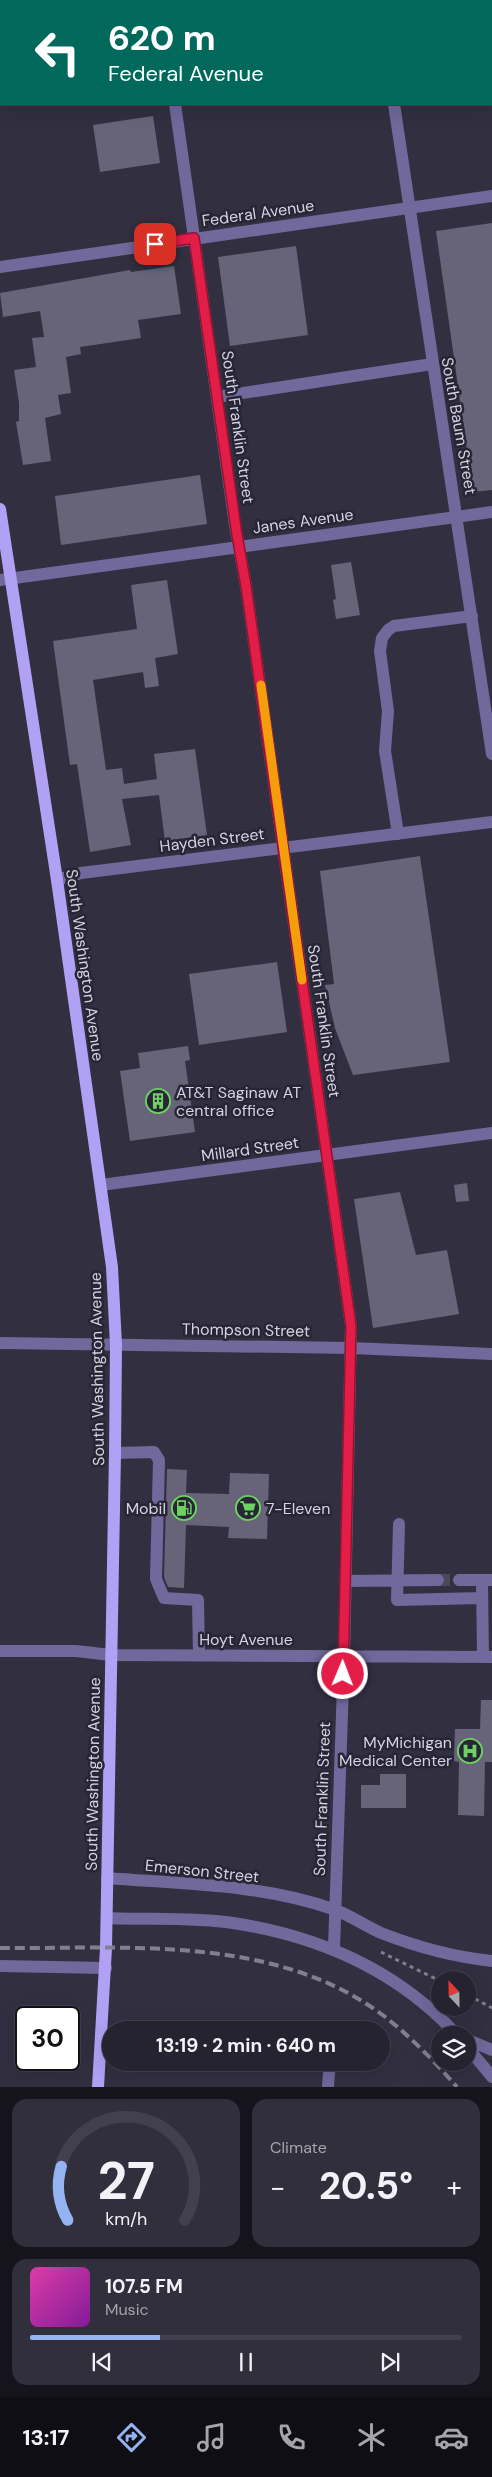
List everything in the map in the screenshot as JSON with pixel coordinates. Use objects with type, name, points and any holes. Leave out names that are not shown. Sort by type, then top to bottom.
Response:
[{"type":"main road","name":"South Washington Avenue","points":[[0,509],[5,579],[57,880],[112,1267],[116,1345],[116,1453],[106,1968],[98,2087]]},
{"type":"street","name":"South Franklin Street","points":[[175,105],[238,546],[246,586],[351,1326],[344,1656],[334,1948]]},
{"type":"street","name":"South Baum Street","points":[[394,105],[432,364],[458,516],[492,754]]},
{"type":"street","name":"Federal Avenue","points":[[0,267],[492,196]]},
{"type":"street","points":[[217,397],[432,364]]},
{"type":"street","name":"Janes Avenue","points":[[5,579],[492,512]]},
{"type":"street","points":[[398,834],[385,751],[388,711],[380,643],[388,630],[394,626],[472,616]]},
{"type":"street","name":"Hayden Street","points":[[57,880],[81,874],[283,847],[492,822]]},
{"type":"street","name":"Millard Street","points":[[101,1185],[492,1133]]},
{"type":"street","name":"Thompson Street","points":[[0,1343],[351,1348],[492,1354]]},
{"type":"street","points":[[116,1453],[154,1452],[159,1460],[156,1579],[164,1598],[198,1600],[199,1655]]},
{"type":"street","points":[[399,1524],[397,1600],[482,1598]]},
{"type":"street","points":[[345,1581],[438,1580]]},
{"type":"street","points":[[459,1580],[487,1580],[482,1598],[487,1657]]},
{"type":"street","name":"Hoyt Avenue","points":[[0,1651],[76,1651],[112,1655],[487,1657]]},
{"type":"street","name":"Emerson Street","points":[[107,1878],[235,1887],[293,1898],[335,1910],[380,1932],[440,1953],[492,1961]]},
{"type":"street","points":[[107,1918],[231,1923],[281,1932],[334,1948],[371,1968],[410,1993],[448,2026]]},
{"type":"street","points":[[0,1966],[106,1968]]},
{"type":"street","points":[[476,2043],[492,2050]]},
{"type":"street","points":[[476,2058],[492,2077]]},
{"type":"street","points":[[328,2087],[329,2071]]},
{"type":"path","points":[[381,1952],[431,1977]]},
{"type":"path","points":[[476,1999],[492,2008]]},
{"type":"building","points":[[153,116],[160,163],[100,172],[93,125]]},
{"type":"building","points":[[492,223],[492,490],[473,492],[436,231]]},
{"type":"building","points":[[296,246],[308,335],[230,346],[218,257]]},
{"type":"building","points":[[174,266],[181,314],[138,320],[141,338],[80,347],[81,354],[66,357],[71,393],[58,395],[61,414],[45,418],[51,461],[23,465],[16,422],[19,421],[19,403],[14,370],[36,367],[32,338],[44,337],[40,311],[3,317],[0,293],[130,270],[131,272]]},
{"type":"building","points":[[200,475],[207,524],[61,545],[55,496]]},
{"type":"building","points":[[351,562],[360,615],[336,619],[333,600],[336,599],[331,565]]},
{"type":"building","points":[[167,580],[178,654],[155,658],[159,686],[145,688],[143,672],[93,680],[106,770],[122,768],[124,784],[157,779],[154,754],[195,749],[207,835],[165,841],[159,795],[122,799],[131,845],[90,852],[77,764],[70,765],[53,641],[137,629],[131,585]]},
{"type":"building","points":[[420,856],[450,1062],[353,1075],[335,1028],[325,985],[334,984],[320,871]]},
{"type":"building","points":[[277,962],[287,1032],[199,1045],[189,974]]},
{"type":"building","name":"AT&T Saginaw AT central office","points":[[188,1046],[190,1060],[185,1061],[195,1132],[130,1141],[120,1071],[140,1068],[138,1053]]},
{"type":"building","points":[[467,1183],[469,1201],[456,1202],[454,1185]]},
{"type":"building","points":[[400,1192],[416,1255],[447,1250],[459,1314],[373,1328],[354,1199]]},
{"type":"building","points":[[167,1469],[187,1470],[186,1493],[229,1494],[230,1473],[269,1474],[267,1539],[228,1538],[229,1527],[186,1525],[184,1588],[168,1587],[164,1577]]},
{"type":"building","points":[[481,1700],[492,1700],[492,1762],[485,1762],[484,1816],[458,1815],[459,1762],[454,1761],[455,1729],[480,1729]]},
{"type":"building","points":[[380,1774],[406,1774],[406,1808],[361,1808],[361,1785],[380,1785]]},
{"type":"tunnel","points":[[438,1580],[459,1580]]},
{"type":"railway","points":[[0,1948],[149,1948],[199,1952],[248,1959],[296,1971],[341,1990],[384,2016],[404,2032],[457,2087]]},
{"type":"slow traffic","points":[[261,685],[302,980]]},
{"type":"place","name":"AT&T Saginaw AT central office","points":[[158,1101]]},
{"type":"place","name":"Mobil","points":[[184,1508]]},
{"type":"place","name":"7-Eleven","points":[[248,1508]]},
{"type":"place","name":"MyMichigan Medical Center","points":[[470,1751]]},
{"type":"route","points":[[155,244],[194,238],[238,546],[246,586],[351,1326],[343,1674]]}]
